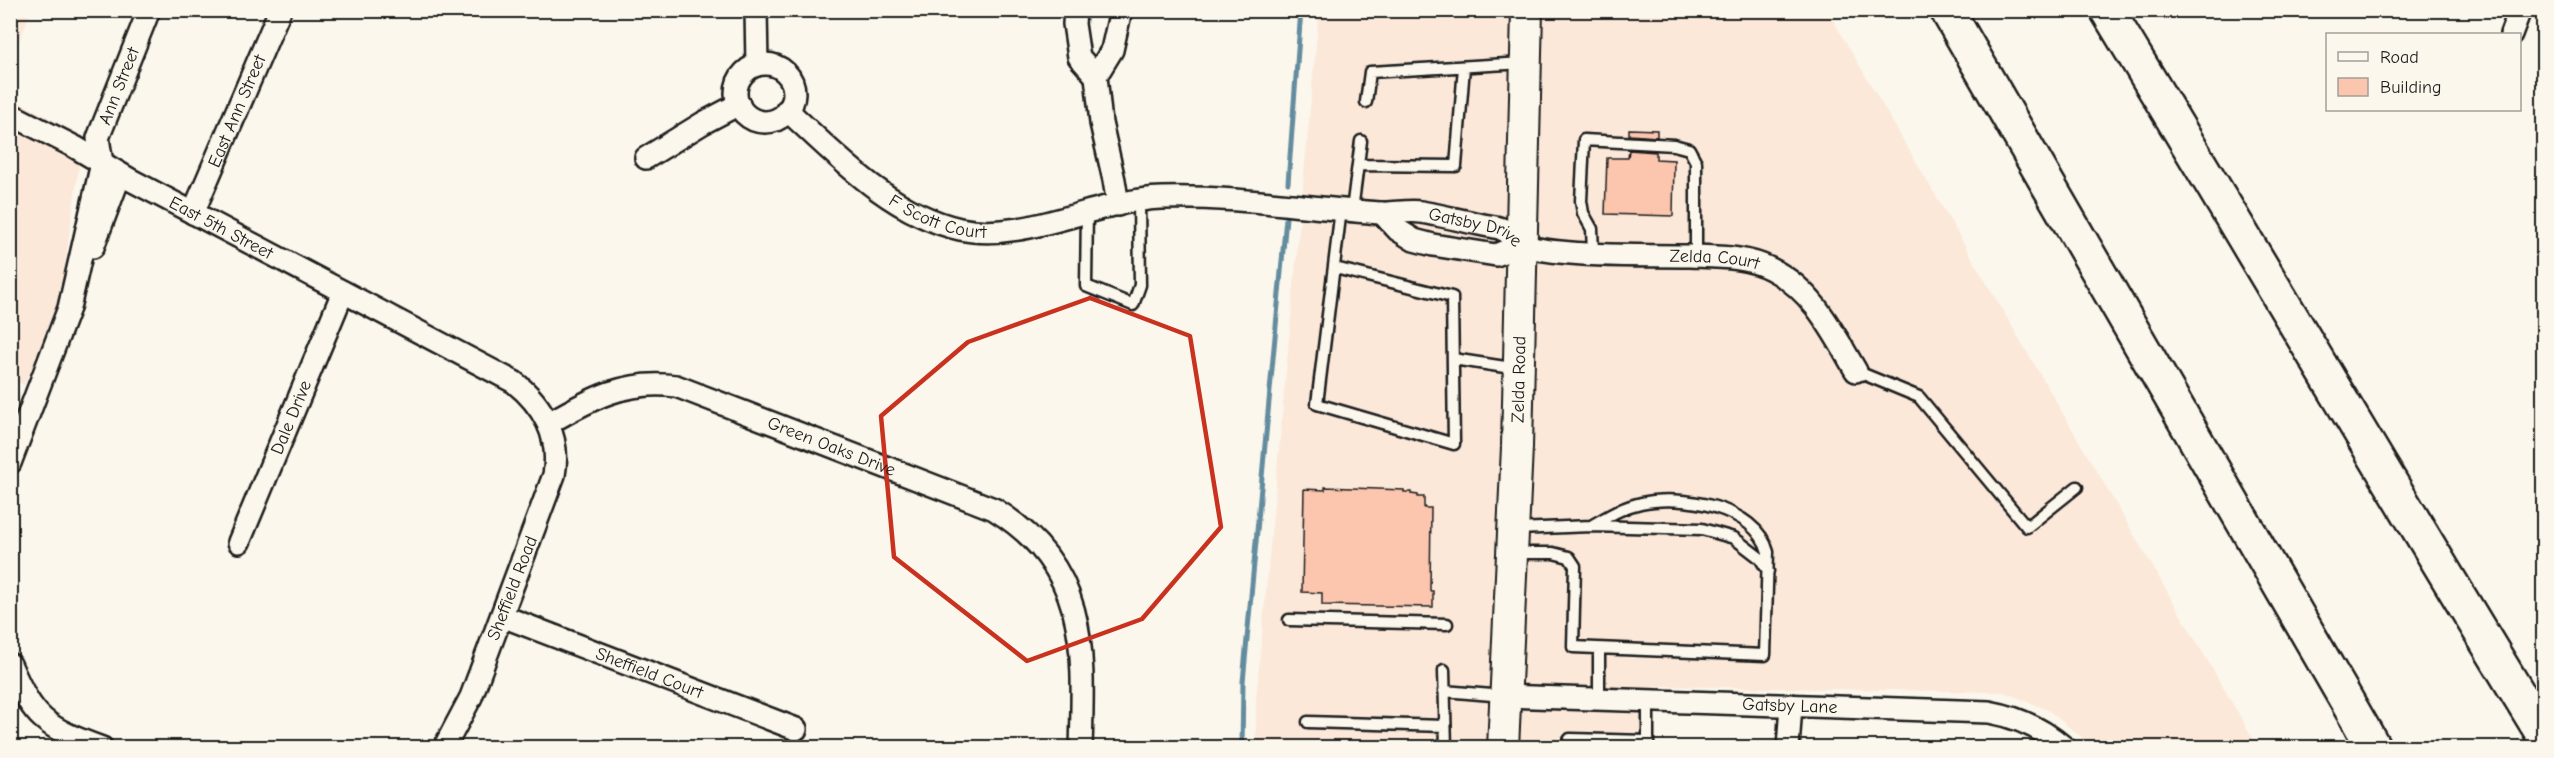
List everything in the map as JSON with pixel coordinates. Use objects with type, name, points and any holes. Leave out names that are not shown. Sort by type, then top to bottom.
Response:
[{"type":"highway","points":[[1947,10],[2374,747]]},
{"type":"highway","points":[[2107,10],[2544,736]]},
{"type":"main road","name":"Zelda Road","points":[[1503,747],[1513,541],[1527,10]]},
{"type":"street","name":"Ann Street","points":[[10,463],[69,308],[102,163],[98,138],[149,10]]},
{"type":"street","name":"East Ann Street","points":[[193,213],[280,10]]},
{"type":"street","points":[[756,10],[757,65]]},
{"type":"street","points":[[1075,10],[1074,24],[1079,57],[1096,76],[1101,123],[1118,205]]},
{"type":"street","points":[[1096,76],[1112,51],[1121,10]]},
{"type":"street","points":[[2511,33],[2520,10]]},
{"type":"street","points":[[757,65],[776,66],[790,79],[793,98],[787,110],[776,119],[766,122],[748,116],[739,104],[736,92],[738,83],[748,69],[757,65]]},
{"type":"street","points":[[646,158],[739,104]]},
{"type":"street","name":"F Scott Court","points":[[787,110],[848,166],[888,196],[920,215],[947,226],[986,232],[1004,231],[1042,224],[1087,210],[1170,198],[1292,204]]},
{"type":"street","name":"East 5th Street","points":[[10,114],[514,382],[536,402],[549,423]]},
{"type":"street","name":"Gatsby Drive","points":[[1292,204],[1382,213],[1418,211],[1502,229],[1522,244]]},
{"type":"street","name":"Gatsby Drive","points":[[1382,213],[1398,230],[1414,240],[1433,245],[1496,255],[1522,244]]},
{"type":"street","name":"Zelda Court","points":[[1522,244],[1560,252],[1736,258],[1760,264],[1785,277],[1812,301],[1856,371]]},
{"type":"street","name":"Dale Drive","points":[[239,542],[343,292]]},
{"type":"street","name":"Green Oaks Drive","points":[[549,423],[580,405],[625,387],[648,384],[676,386],[977,502],[1008,518],[1032,537],[1048,556],[1067,589],[1077,619],[1081,647],[1081,747]]},
{"type":"street","name":"Sheffield Road","points":[[444,747],[471,697],[554,475],[556,454],[549,423]]},
{"type":"street","name":"Sheffield Court","points":[[502,616],[796,729]]},
{"type":"street","points":[[10,664],[24,695],[37,714],[50,726],[66,735],[102,747]]},
{"type":"street","name":"Gatsby Lane","points":[[1505,696],[1989,712],[2017,718],[2065,747]]},
{"type":"street","points":[[1788,747],[1791,705]]},
{"type":"lane","points":[[1366,102],[1370,72],[1524,63]]},
{"type":"lane","points":[[1358,165],[1456,166],[1464,67]]},
{"type":"lane","points":[[1593,253],[1592,229],[1583,213],[1581,201],[1584,140],[1689,149],[1696,162],[1696,256]]},
{"type":"lane","points":[[1335,268],[1452,297],[1454,444],[1317,404],[1335,268],[1358,165],[1361,141]]},
{"type":"lane","points":[[1087,210],[1086,286],[1133,305],[1140,285],[1139,201]]},
{"type":"lane","points":[[1453,359],[1518,369]]},
{"type":"lane","points":[[1856,371],[1919,397],[2026,527],[2077,487]]},
{"type":"lane","points":[[1513,541],[1565,554],[1575,566],[1573,647],[1765,655],[1768,552],[1766,542],[1758,531],[1731,514],[1693,501],[1642,502],[1623,508],[1591,526]]},
{"type":"lane","points":[[1513,541],[1591,526],[1702,529],[1720,532],[1746,546],[1760,558],[1768,571]]},
{"type":"lane","points":[[1288,620],[1447,624]]},
{"type":"lane","points":[[1599,649],[1599,699]]},
{"type":"lane","points":[[1444,670],[1446,747]]},
{"type":"lane","points":[[1444,691],[1505,696]]},
{"type":"lane","points":[[1564,747],[1570,739],[1648,744],[1648,700]]},
{"type":"lane","points":[[1308,722],[1445,726]]},
{"type":"highlighted area","points":[[1090,298],[1190,336],[1221,527],[1142,619],[1027,661],[894,557],[881,416],[968,342]]},
{"type":"shaded area","points":[[1827,10],[2258,747],[2089,747],[2085,740],[2048,710],[2004,692],[1656,686],[1656,747],[1256,747],[1256,700],[1319,11]]},
{"type":"shaded area","points":[[10,11],[31,11],[11,61]]},
{"type":"shaded area","points":[[10,97],[83,136],[59,308],[24,385],[10,379]]},
{"type":"building","points":[[1629,129],[1657,130],[1657,137],[1629,135]]},
{"type":"building","points":[[1629,150],[1656,152],[1656,159],[1674,160],[1673,216],[1605,214],[1607,158],[1628,158]]},
{"type":"building","points":[[1325,487],[1404,490],[1418,497],[1424,497],[1424,508],[1431,508],[1430,591],[1433,591],[1433,607],[1322,605],[1322,593],[1302,592],[1304,489],[1325,490]]},
{"type":"waterway","points":[[1288,183],[1301,10]]},
{"type":"waterway","points":[[1242,748],[1243,682],[1286,218]]}]
